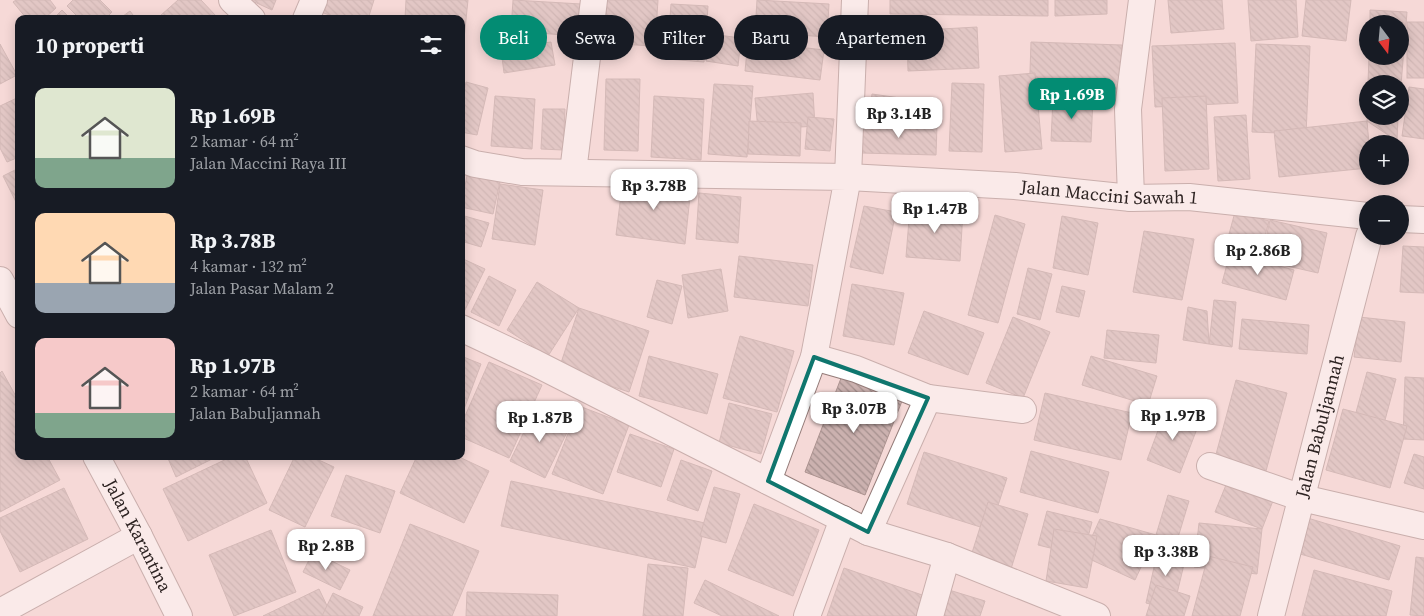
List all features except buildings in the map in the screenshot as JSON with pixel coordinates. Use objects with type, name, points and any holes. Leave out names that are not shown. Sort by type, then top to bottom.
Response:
[{"type":"street","points":[[232,0],[248,15]]},
{"type":"street","points":[[308,15],[314,0]]},
{"type":"street","points":[[574,172],[594,0]]},
{"type":"street","points":[[768,481],[814,357],[848,177],[855,0]]},
{"type":"street","points":[[1131,198],[1128,109],[1142,0]]},
{"type":"street","name":"Jalan Maccini Sawah 1","points":[[465,160],[522,172],[848,177],[1015,186],[1131,198],[1189,197],[1359,215]]},
{"type":"street","points":[[1409,219],[1424,220]]},
{"type":"street","name":"Jalan Babuljannah","points":[[1271,616],[1367,245]]},
{"type":"street","points":[[0,280],[15,308]]},
{"type":"street","points":[[465,330],[535,363],[868,532],[946,556],[1097,616]]},
{"type":"street","points":[[814,357],[856,370],[928,398],[1023,410]]},
{"type":"street","points":[[868,532],[928,398]]},
{"type":"street","name":"Jalan Karantina","points":[[98,460],[179,616]]},
{"type":"street","points":[[1210,466],[1302,498],[1424,526]]},
{"type":"street","points":[[807,616],[843,519]]},
{"type":"street","points":[[0,612],[139,536]]},
{"type":"street","points":[[930,616],[946,556]]},
{"type":"highlighted area","points":[[814,357],[928,398],[868,532],[768,481]]}]
